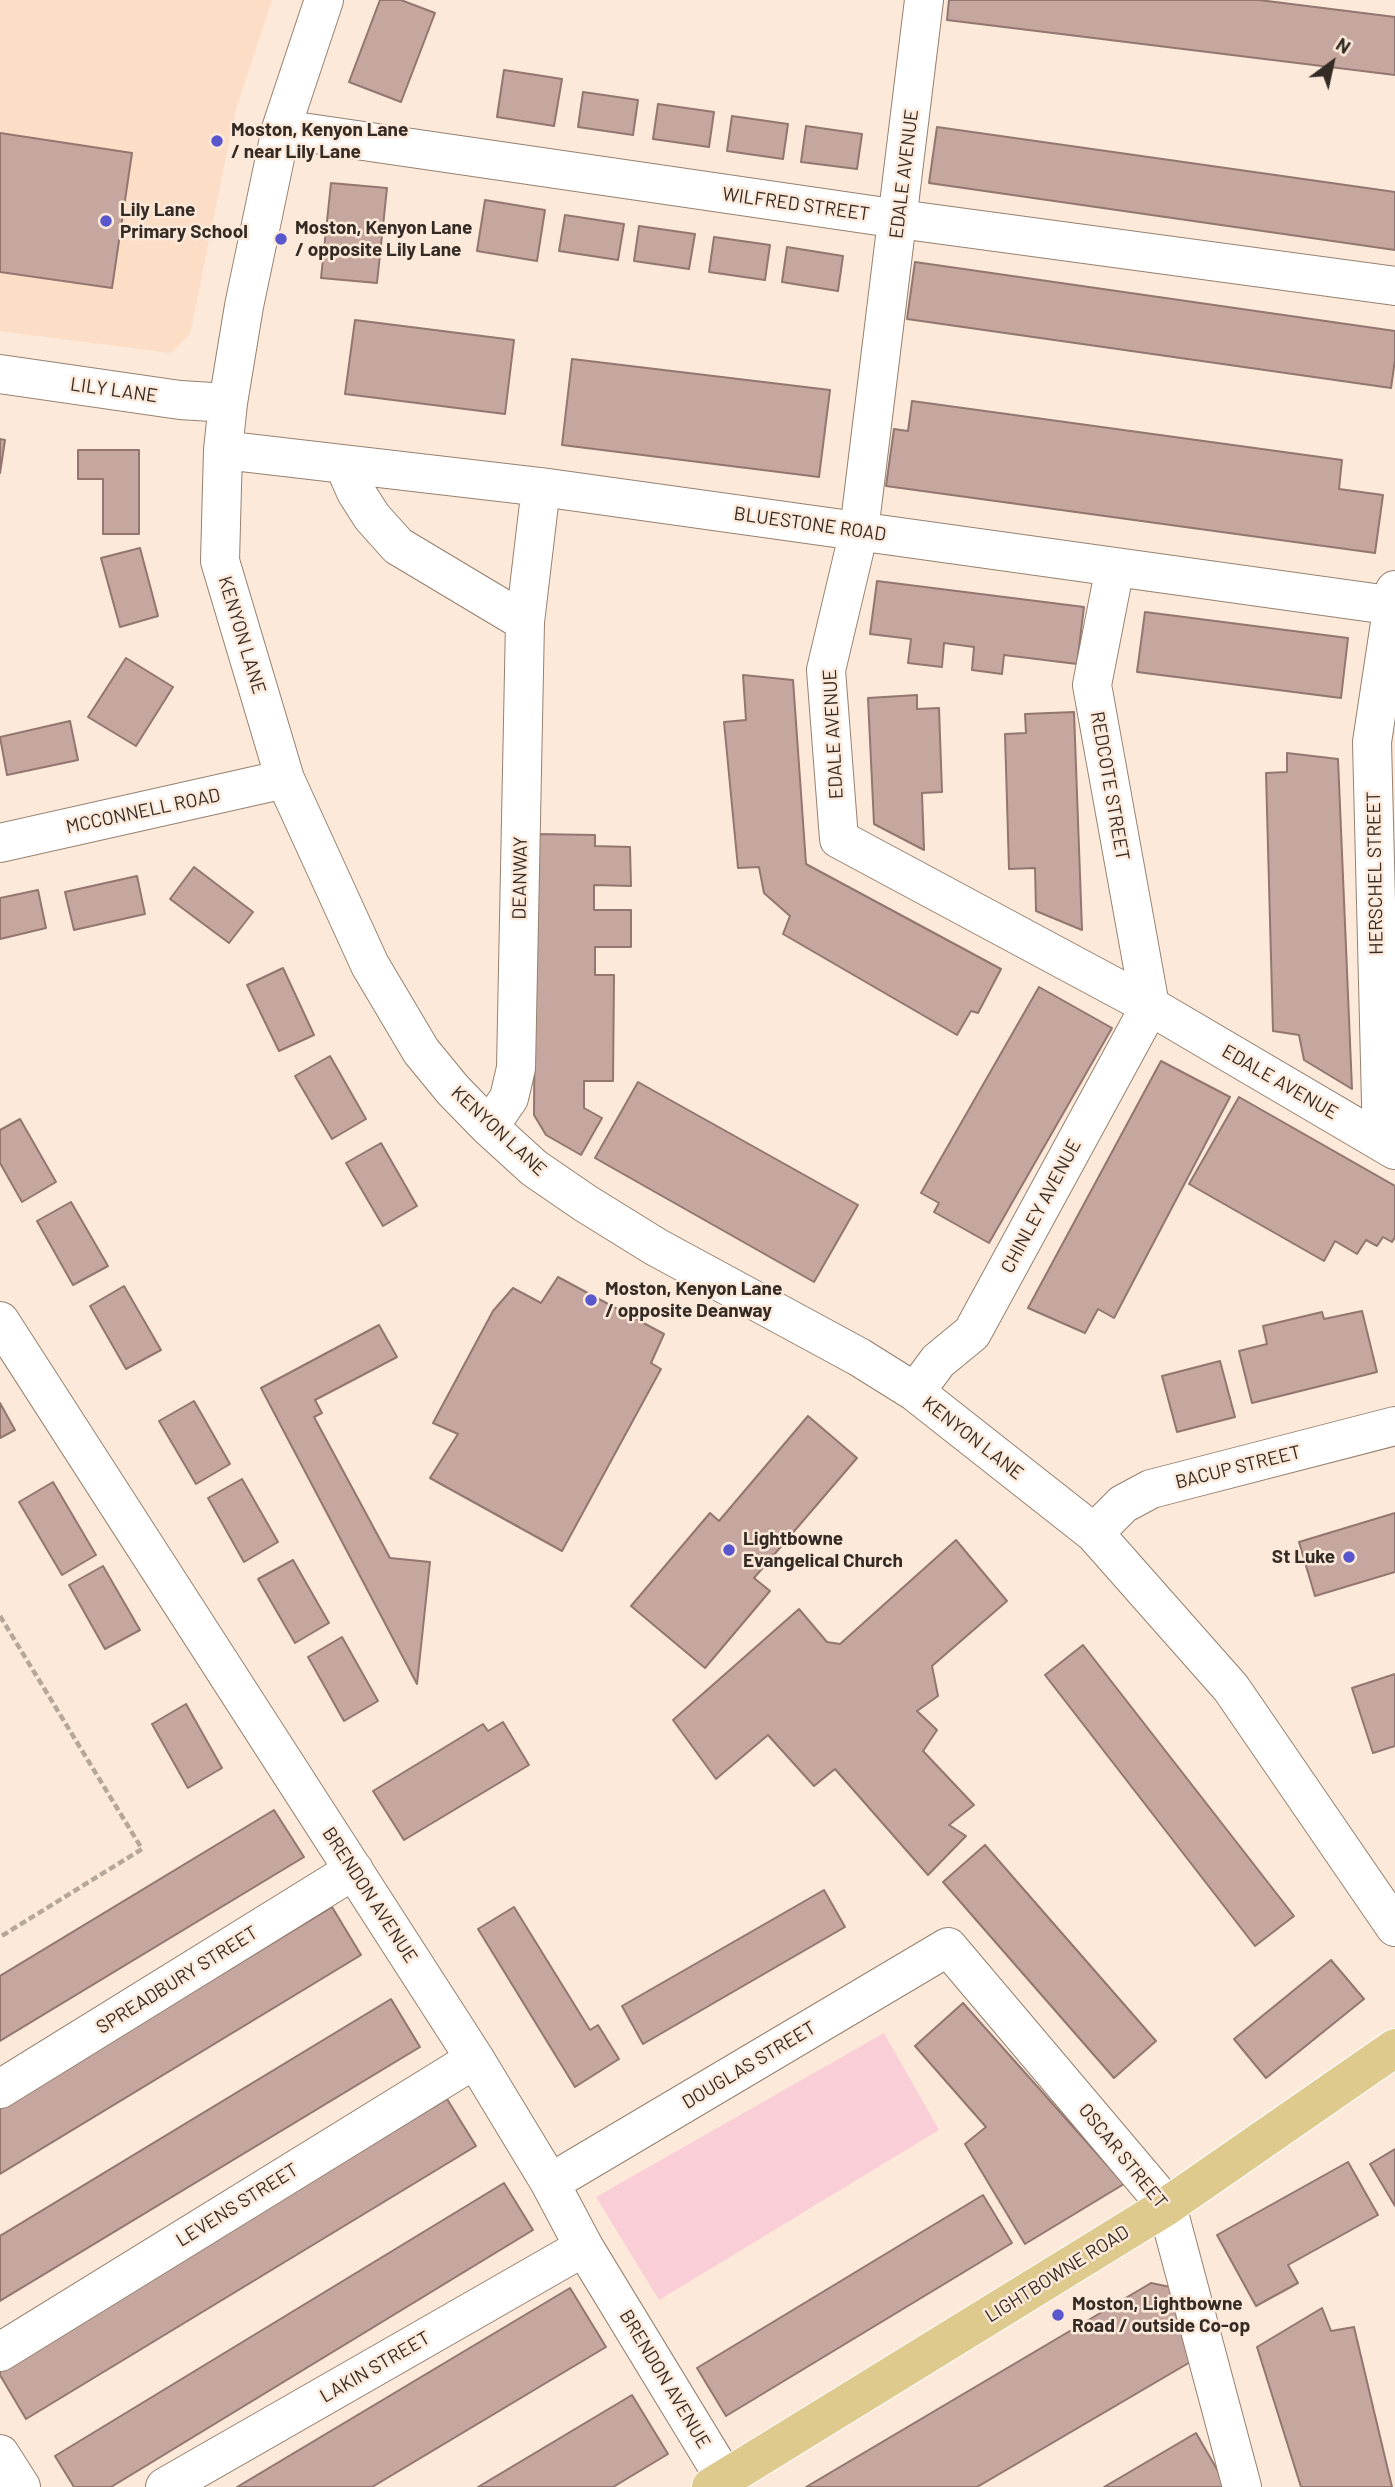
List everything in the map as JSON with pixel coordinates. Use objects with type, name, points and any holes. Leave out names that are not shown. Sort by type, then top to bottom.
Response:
[{"type":"main road","name":"LIGHTBOWNE ROAD","points":[[722,2484],[1167,2206],[1395,2048]]},
{"type":"street","name":"KENYON LANE","points":[[324,0],[281,129],[244,306],[223,450],[219,561],[285,779],[370,965],[421,1051],[453,1090],[534,1168],[656,1247],[859,1357],[915,1392],[1094,1533],[1231,1688],[1395,1927]]},
{"type":"street","name":"EDALE AVENUE","points":[[924,0],[859,531],[826,670],[839,839],[1150,1006],[1388,1146]]},
{"type":"street","name":"WILFRED STREET","points":[[281,129],[899,219],[1395,286]]},
{"type":"street","name":"LILY LANE","points":[[0,374],[180,400],[228,403]]},
{"type":"street","name":"BLUESTONE ROAD","points":[[223,450],[541,487],[1115,567],[1394,601]]},
{"type":"street","points":[[344,465],[356,492],[372,517],[398,546],[525,622]]},
{"type":"street","name":"DEANWAY","points":[[489,1127],[509,1098],[516,1069],[525,622],[541,487]]},
{"type":"street","name":"REDCOTE STREET","points":[[1115,567],[1092,685],[1150,1006]]},
{"type":"street","name":"HERSCHEL STREET","points":[[1388,1146],[1372,742],[1394,601]]},
{"type":"street","name":"MCCONNELL ROAD","points":[[0,843],[285,779]]},
{"type":"street","name":"CHINLEY AVENUE","points":[[915,1392],[938,1362],[972,1333],[1150,1006]]},
{"type":"street","name":"BRENDON AVENUE","points":[[0,1321],[475,2059],[550,2183],[584,2247],[722,2484]]},
{"type":"street","name":"BACUP STREET","points":[[1094,1533],[1123,1504],[1151,1489],[1395,1426]]},
{"type":"street","name":"SPREADBURY STREET","points":[[0,2089],[354,1870]]},
{"type":"street","name":"DOUGLAS STREET","points":[[550,2183],[948,1947]]},
{"type":"street","name":"OSCAR STREET","points":[[948,1947],[1167,2206],[1242,2487]]},
{"type":"street","name":"LEVENS STREET","points":[[0,2352],[475,2059]]},
{"type":"street","name":"LAKIN STREET","points":[[165,2487],[584,2247]]},
{"type":"street","points":[[0,2454],[21,2487]]},
{"type":"path","points":[[0,1616],[142,1849],[0,1937]]},
{"type":"shaded area","name":"Lily Lane Primary School","points":[[0,0],[272,0],[235,112],[190,334],[171,353],[0,331]]},
{"type":"shaded area","points":[[884,2033],[939,2130],[659,2300],[596,2197]]},
{"type":"building","points":[[380,0],[401,0],[435,13],[401,102],[349,82]]},
{"type":"building","points":[[949,0],[1259,0],[1395,17],[1395,75],[947,20]]},
{"type":"building","points":[[504,70],[562,79],[554,126],[497,117]]},
{"type":"building","points":[[583,92],[638,100],[633,135],[578,127]]},
{"type":"building","points":[[658,104],[714,112],[709,147],[653,139]]},
{"type":"building","points":[[732,116],[788,124],[783,159],[727,151]]},
{"type":"building","points":[[806,126],[862,134],[857,169],[801,162]]},
{"type":"building","points":[[937,127],[1395,192],[1395,250],[929,183]]},
{"type":"building","points":[[0,133],[132,153],[112,288],[0,272]]},
{"type":"building","points":[[331,183],[387,188],[377,283],[321,278]]},
{"type":"building","points":[[485,200],[545,210],[537,261],[477,251]]},
{"type":"building","points":[[565,215],[624,224],[618,260],[559,251]]},
{"type":"building","points":[[639,226],[695,234],[689,269],[634,261]]},
{"type":"building","points":[[714,237],[770,245],[765,280],[709,272]]},
{"type":"building","points":[[787,247],[843,256],[838,291],[782,282]]},
{"type":"building","points":[[915,262],[1395,331],[1391,388],[907,319]]},
{"type":"building","points":[[355,320],[514,340],[505,414],[345,394]]},
{"type":"building","points":[[572,359],[830,390],[819,477],[562,445]]},
{"type":"building","points":[[912,401],[1342,460],[1339,489],[1383,495],[1375,553],[886,486],[894,429],[908,431]]},
{"type":"building","points":[[0,439],[5,440],[0,473]]},
{"type":"building","points":[[78,450],[139,450],[139,534],[103,534],[103,479],[78,479]]},
{"type":"building","points":[[140,548],[158,616],[120,627],[101,558]]},
{"type":"building","points":[[877,581],[1084,607],[1077,664],[1004,655],[1002,674],[972,670],[974,647],[944,643],[942,667],[908,663],[911,639],[870,634]]},
{"type":"building","points":[[1145,612],[1348,638],[1341,698],[1137,672]]},
{"type":"building","points":[[126,658],[173,687],[136,746],[88,717]]},
{"type":"building","points":[[743,675],[793,680],[806,864],[1001,969],[978,1013],[971,1011],[957,1035],[783,934],[790,916],[764,893],[759,867],[738,868],[724,722],[746,720]]},
{"type":"building","points":[[917,695],[917,709],[939,708],[942,792],[922,793],[924,850],[874,824],[868,698]]},
{"type":"building","points":[[1074,712],[1082,930],[1036,911],[1035,868],[1009,869],[1005,734],[1026,733],[1025,714]]},
{"type":"building","points":[[70,721],[78,760],[7,775],[0,737]]},
{"type":"building","points":[[1287,753],[1338,759],[1352,1089],[1304,1060],[1299,1035],[1273,1031],[1266,773],[1287,772]]},
{"type":"building","points":[[536,834],[595,835],[595,846],[630,847],[631,886],[594,885],[594,910],[631,910],[631,947],[595,947],[595,975],[614,975],[613,1081],[584,1081],[584,1108],[602,1118],[581,1155],[546,1135],[534,1115]]},
{"type":"building","points":[[194,867],[253,912],[229,943],[170,899]]},
{"type":"building","points":[[137,876],[145,914],[74,930],[65,892]]},
{"type":"building","points":[[38,890],[46,928],[0,939],[0,898]]},
{"type":"building","points":[[283,968],[314,1035],[279,1051],[247,985]]},
{"type":"building","points":[[1039,987],[1112,1028],[989,1243],[934,1212],[939,1203],[921,1193]]},
{"type":"building","points":[[330,1056],[366,1119],[332,1139],[295,1076]]},
{"type":"building","points":[[1161,1061],[1230,1097],[1114,1318],[1098,1309],[1085,1333],[1028,1308]]},
{"type":"building","points":[[638,1082],[858,1205],[814,1282],[595,1158]]},
{"type":"building","points":[[1239,1097],[1395,1186],[1395,1237],[1392,1242],[1383,1237],[1377,1246],[1366,1240],[1357,1254],[1335,1241],[1324,1261],[1189,1184]]},
{"type":"building","points":[[20,1119],[56,1182],[22,1202],[0,1163],[0,1130]]},
{"type":"building","points":[[381,1143],[417,1206],[383,1226],[346,1163]]},
{"type":"building","points":[[71,1202],[108,1266],[73,1285],[37,1221]]},
{"type":"building","points":[[558,1277],[664,1334],[651,1363],[661,1369],[562,1551],[430,1478],[458,1434],[433,1423],[493,1311],[513,1288],[541,1303]]},
{"type":"building","points":[[124,1286],[161,1350],[126,1369],[90,1306]]},
{"type":"building","points":[[1362,1311],[1377,1372],[1252,1403],[1239,1351],[1267,1344],[1263,1326],[1322,1312],[1324,1319]]},
{"type":"building","points":[[379,1325],[397,1357],[315,1400],[322,1413],[314,1417],[390,1558],[430,1562],[417,1684],[261,1388]]},
{"type":"building","points":[[1220,1361],[1235,1417],[1177,1432],[1162,1376]]},
{"type":"building","points":[[194,1401],[230,1464],[196,1484],[159,1421]]},
{"type":"building","points":[[0,1403],[15,1430],[0,1438]]},
{"type":"building","name":"Lightbowne Evangelical Church","points":[[808,1416],[857,1458],[754,1578],[770,1591],[705,1668],[631,1606],[710,1513],[719,1521]]},
{"type":"building","points":[[242,1479],[278,1542],[244,1562],[208,1498]]},
{"type":"building","points":[[53,1482],[96,1555],[62,1575],[19,1502]]},
{"type":"building","name":"St Luke","points":[[1395,1513],[1395,1572],[1315,1596],[1299,1542]]},
{"type":"building","points":[[956,1540],[1007,1601],[932,1666],[938,1696],[917,1711],[937,1730],[923,1751],[974,1805],[949,1825],[966,1836],[928,1875],[835,1769],[814,1786],[768,1735],[716,1779],[673,1720],[799,1609],[827,1642],[840,1644]]},
{"type":"building","points":[[293,1560],[329,1623],[295,1643],[258,1579]]},
{"type":"building","points":[[103,1566],[140,1630],[105,1649],[69,1585]]},
{"type":"building","points":[[342,1637],[378,1701],[344,1721],[308,1657]]},
{"type":"building","points":[[1083,1645],[1294,1916],[1255,1946],[1045,1675]]},
{"type":"building","points":[[1395,1674],[1395,1746],[1373,1753],[1352,1688]]},
{"type":"building","points":[[186,1704],[222,1768],[188,1788],[152,1724]]},
{"type":"building","points":[[503,1722],[529,1765],[404,1840],[373,1791],[483,1724],[488,1731]]},
{"type":"building","points":[[274,1810],[304,1857],[0,2041],[0,1976]]},
{"type":"building","points":[[985,1845],[1156,2041],[1114,2078],[943,1882]]},
{"type":"building","points":[[824,1890],[845,1927],[643,2044],[622,2006]]},
{"type":"building","points":[[332,1907],[361,1955],[0,2174],[0,2109]]},
{"type":"building","points":[[514,1907],[590,2030],[598,2025],[619,2059],[575,2087],[478,1929]]},
{"type":"building","points":[[1331,1960],[1364,1999],[1266,2078],[1234,2039]]},
{"type":"building","points":[[391,1999],[420,2047],[0,2301],[0,2236]]},
{"type":"building","points":[[963,2003],[1124,2184],[1025,2244],[965,2144],[986,2127],[915,2046]]},
{"type":"building","points":[[447,2099],[476,2146],[26,2419],[0,2375],[0,2369]]},
{"type":"building","points":[[1395,2149],[1395,2206],[1370,2164]]},
{"type":"building","points":[[1348,2162],[1378,2215],[1288,2265],[1298,2283],[1256,2306],[1217,2235]]},
{"type":"building","points":[[504,2183],[533,2230],[111,2487],[74,2487],[55,2456]]},
{"type":"building","points":[[983,2195],[1012,2243],[726,2416],[697,2368]]},
{"type":"building","points":[[1151,2283],[1175,2288],[1192,2361],[977,2487],[806,2487]]},
{"type":"building","points":[[570,2288],[606,2347],[372,2487],[237,2487]]},
{"type":"building","points":[[1322,2308],[1331,2331],[1354,2327],[1392,2487],[1301,2487],[1257,2347]]},
{"type":"building","points":[[632,2395],[668,2454],[613,2487],[478,2487]]},
{"type":"building","points":[[1196,2433],[1226,2485],[1104,2487]]},
{"type":"place","name":"Moston, Kenyon Lane / near Lily Lane","points":[[217,141]]},
{"type":"place","name":"Lily Lane Primary School","points":[[106,221]]},
{"type":"place","name":"Moston, Kenyon Lane / opposite Lily Lane","points":[[281,239]]},
{"type":"place","name":"Moston, Kenyon Lane / opposite Deanway","points":[[591,1300]]},
{"type":"place","name":"Lightbowne Evangelical Church","points":[[729,1550]]},
{"type":"place","name":"St Luke","points":[[1349,1557]]},
{"type":"place","name":"Moston, Lightbowne Road / outside Co-op","points":[[1058,2315]]}]
